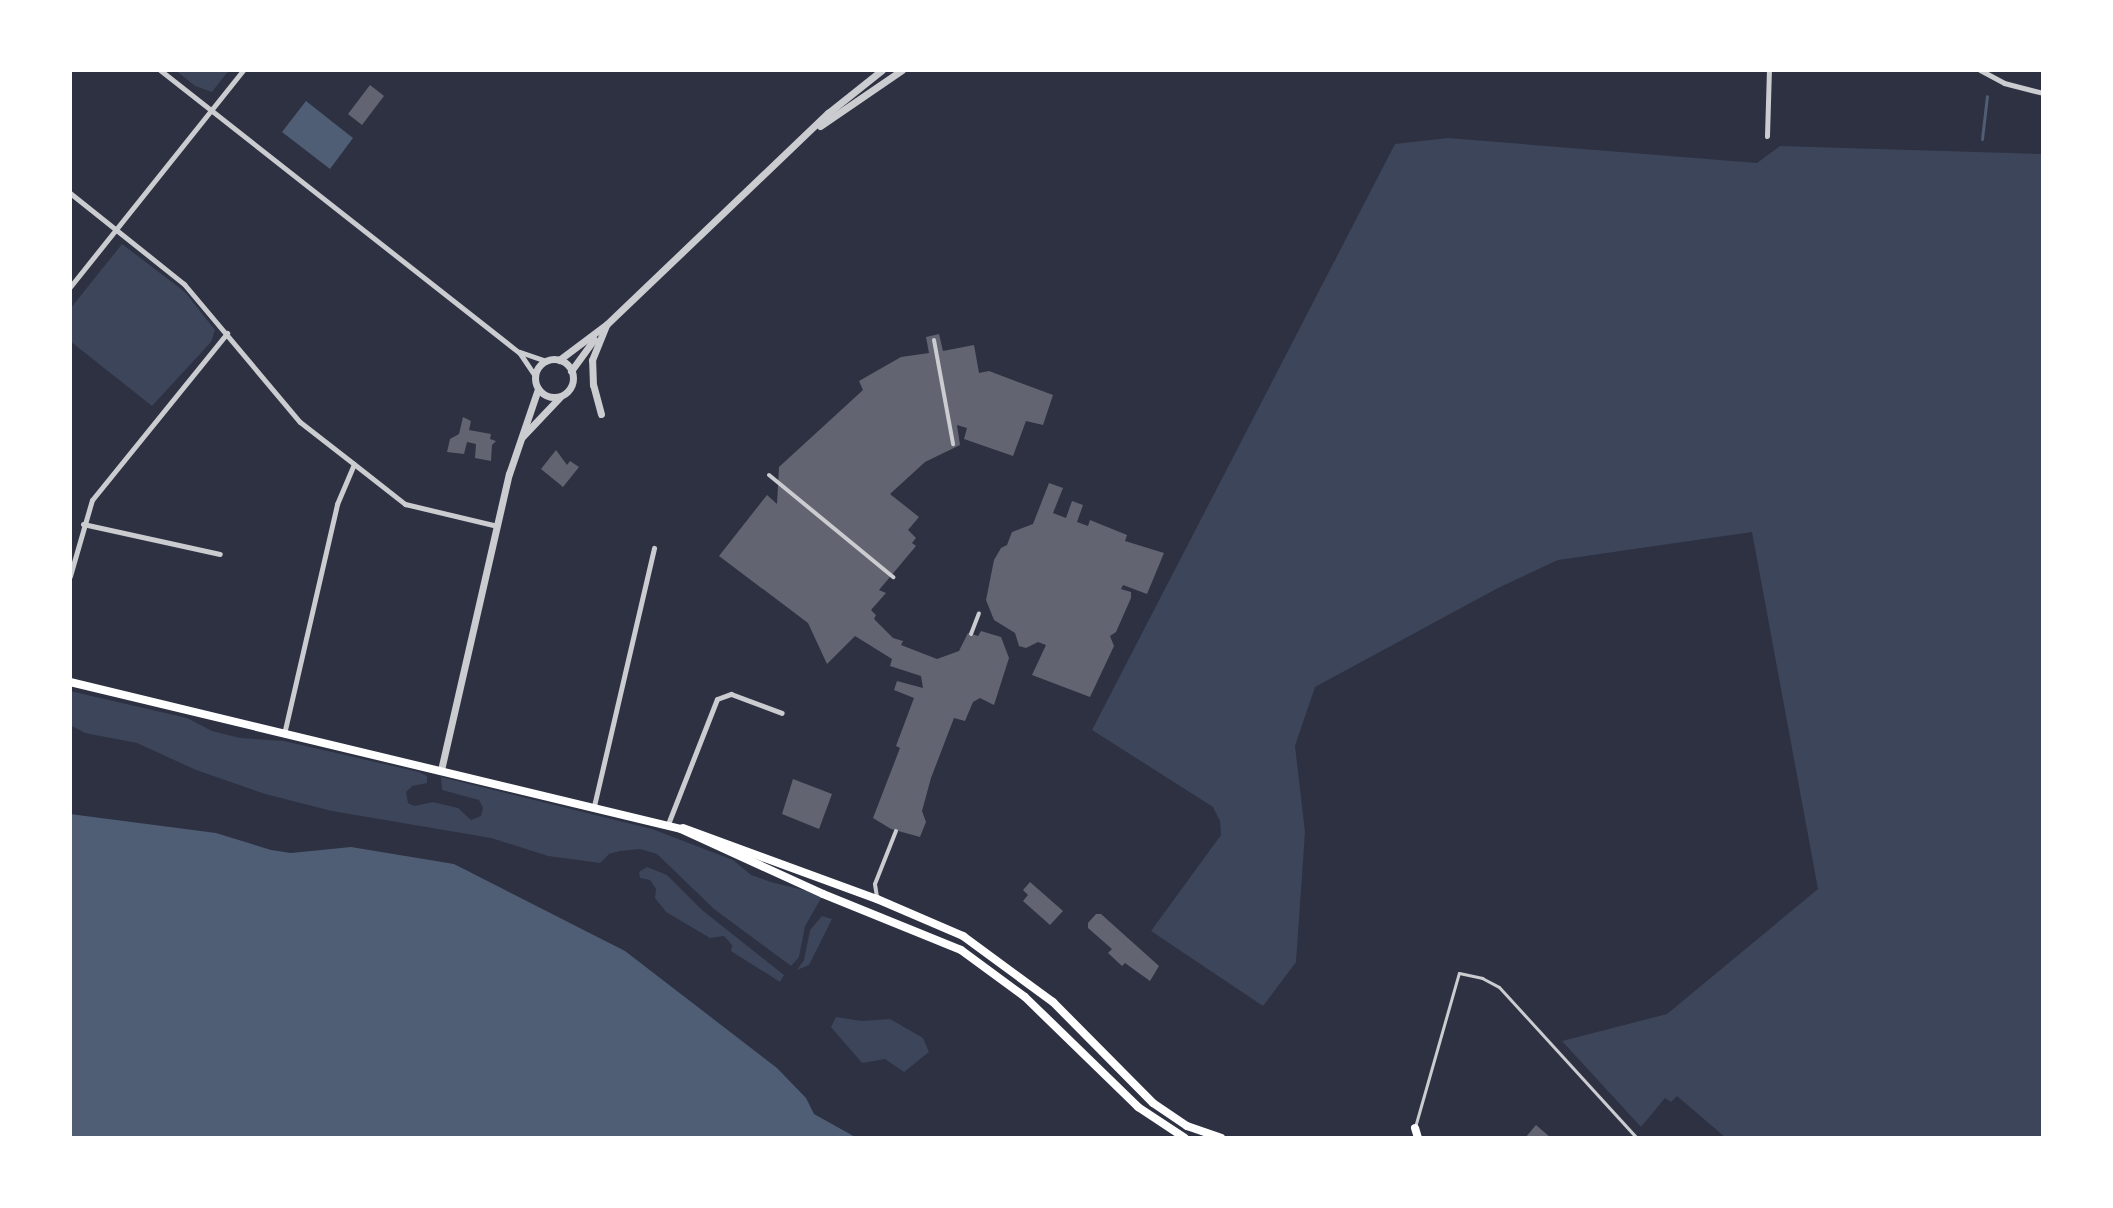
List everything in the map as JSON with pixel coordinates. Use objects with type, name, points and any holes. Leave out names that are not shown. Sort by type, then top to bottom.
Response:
[{"type":"main road","points":[[70,682],[681,829],[741,859],[948,943],[970,956],[1025,997],[1138,1107],[1185,1138]]},
{"type":"main road","points":[[681,829],[711,836],[953,931],[985,950],[1060,1008],[1153,1103],[1187,1126],[1221,1138]]},
{"type":"main road","points":[[1415,1128],[1416,1138]]},
{"type":"street","points":[[160,70],[519,352],[535,376],[538,389],[519,442],[497,526],[441,770]]},
{"type":"street","points":[[70,287],[243,70]]},
{"type":"street","points":[[519,352],[546,361],[559,360],[607,324],[815,129],[886,72],[902,70]]},
{"type":"street","points":[[1767,136],[1769,70]]},
{"type":"street","points":[[1980,70],[2004,83],[2043,93]]},
{"type":"street","points":[[70,193],[184,284],[300,422],[405,504],[497,526]]},
{"type":"street","points":[[601,414],[591,374],[592,360],[607,324]]},
{"type":"street","points":[[519,442],[572,383],[571,371],[599,330]]},
{"type":"street","points":[[70,576],[92,500],[227,333]]},
{"type":"street","points":[[934,340],[953,444]]},
{"type":"street","points":[[559,360],[571,371]]},
{"type":"street","points":[[535,376],[546,361]]},
{"type":"street","points":[[538,389],[546,396],[563,395]]},
{"type":"street","points":[[284,734],[337,504],[354,464]]},
{"type":"street","points":[[769,475],[893,577]]},
{"type":"street","points":[[83,524],[220,554]]},
{"type":"street","points":[[594,806],[654,548]]},
{"type":"street","points":[[971,634],[979,613]]},
{"type":"street","points":[[668,824],[717,699],[731,694],[782,713]]},
{"type":"street","points":[[877,899],[875,884],[896,831]]},
{"type":"lane","points":[[1415,1128],[1459,973],[1482,978],[1499,987],[1637,1138]]},
{"type":"shaded area","points":[[175,70],[229,70],[212,92],[195,86]]},
{"type":"shaded area","points":[[306,101],[353,138],[330,169],[282,132]]},
{"type":"shaded area","points":[[1448,138],[1757,163],[1780,146],[2043,154],[2043,1138],[1726,1138],[1677,1096],[1671,1102],[1665,1098],[1641,1127],[1562,1041],[1667,1014],[1818,889],[1752,532],[1558,560],[1498,588],[1315,687],[1295,746],[1305,832],[1296,962],[1263,1006],[1151,931],[1221,835],[1220,821],[1213,807],[1092,730],[1395,144]]},
{"type":"shaded area","points":[[122,244],[185,292],[215,330],[211,342],[152,406],[70,341],[70,309]]},
{"type":"shaded area","points":[[70,691],[187,718],[212,731],[240,738],[284,741],[419,772],[427,776],[427,783],[412,786],[406,792],[408,803],[414,806],[433,802],[458,808],[471,820],[481,816],[483,808],[479,800],[442,790],[441,777],[652,829],[733,860],[751,875],[823,895],[805,926],[799,957],[791,966],[714,909],[657,854],[640,849],[620,851],[609,854],[600,863],[548,856],[491,838],[332,811],[265,794],[196,770],[137,743],[85,733],[70,725]]},
{"type":"shaded area","points":[[70,814],[216,833],[291,853],[351,847],[454,864],[625,951],[777,1068],[806,1098],[814,1114],[857,1138],[70,1138]]},
{"type":"shaded area","points":[[647,867],[667,875],[702,910],[784,975],[780,982],[731,951],[732,945],[724,936],[710,938],[666,912],[655,898],[656,889],[650,880],[640,878],[639,872]]},
{"type":"shaded area","points":[[822,916],[832,919],[809,965],[797,970],[804,960],[810,930]]},
{"type":"shaded area","points":[[836,1017],[862,1021],[890,1019],[923,1038],[929,1052],[904,1072],[885,1059],[862,1063],[831,1027]]},
{"type":"building","points":[[370,85],[384,96],[362,125],[348,114]]},
{"type":"building","points":[[939,334],[943,351],[974,345],[979,373],[989,371],[1053,395],[1043,425],[1026,421],[1013,456],[964,439],[967,428],[957,425],[960,445],[925,462],[890,494],[919,517],[908,530],[916,538],[912,543],[916,546],[879,590],[886,593],[871,610],[876,615],[874,619],[893,638],[903,641],[901,645],[937,659],[959,651],[968,633],[978,636],[981,631],[1001,637],[1009,658],[994,705],[980,698],[973,702],[965,721],[954,718],[931,778],[922,811],[926,822],[920,837],[891,829],[873,818],[900,748],[896,746],[914,698],[894,690],[897,681],[923,688],[921,676],[890,666],[892,659],[855,636],[827,664],[808,623],[719,556],[767,495],[777,504],[779,467],[863,390],[859,381],[901,357],[929,353],[926,337]]},
{"type":"building","points":[[463,417],[471,421],[469,430],[491,434],[490,439],[496,441],[492,445],[491,461],[475,458],[476,444],[467,442],[464,454],[447,452],[450,439],[459,434]]},
{"type":"building","points":[[556,450],[567,465],[570,461],[579,467],[563,487],[541,469]]},
{"type":"building","points":[[1049,483],[1063,488],[1053,513],[1066,518],[1072,501],[1083,505],[1077,522],[1088,526],[1090,520],[1127,535],[1125,541],[1164,553],[1147,594],[1123,585],[1121,589],[1131,592],[1131,598],[1116,632],[1110,636],[1114,646],[1090,697],[1032,675],[1046,645],[1038,642],[1026,648],[1019,646],[1015,633],[994,620],[986,600],[994,560],[1001,548],[1007,545],[1012,532],[1033,524]]},
{"type":"building","points":[[793,779],[832,794],[819,829],[782,814]]},
{"type":"building","points":[[1030,882],[1063,911],[1050,925],[1023,901],[1028,895],[1023,890]]},
{"type":"building","points":[[1096,914],[1101,914],[1159,966],[1150,981],[1125,963],[1122,966],[1108,953],[1112,949],[1088,928],[1088,923]]},
{"type":"building","points":[[1536,1125],[1551,1138],[1525,1138]]},
{"type":"waterway","points":[[1982,139],[1987,96]]}]
